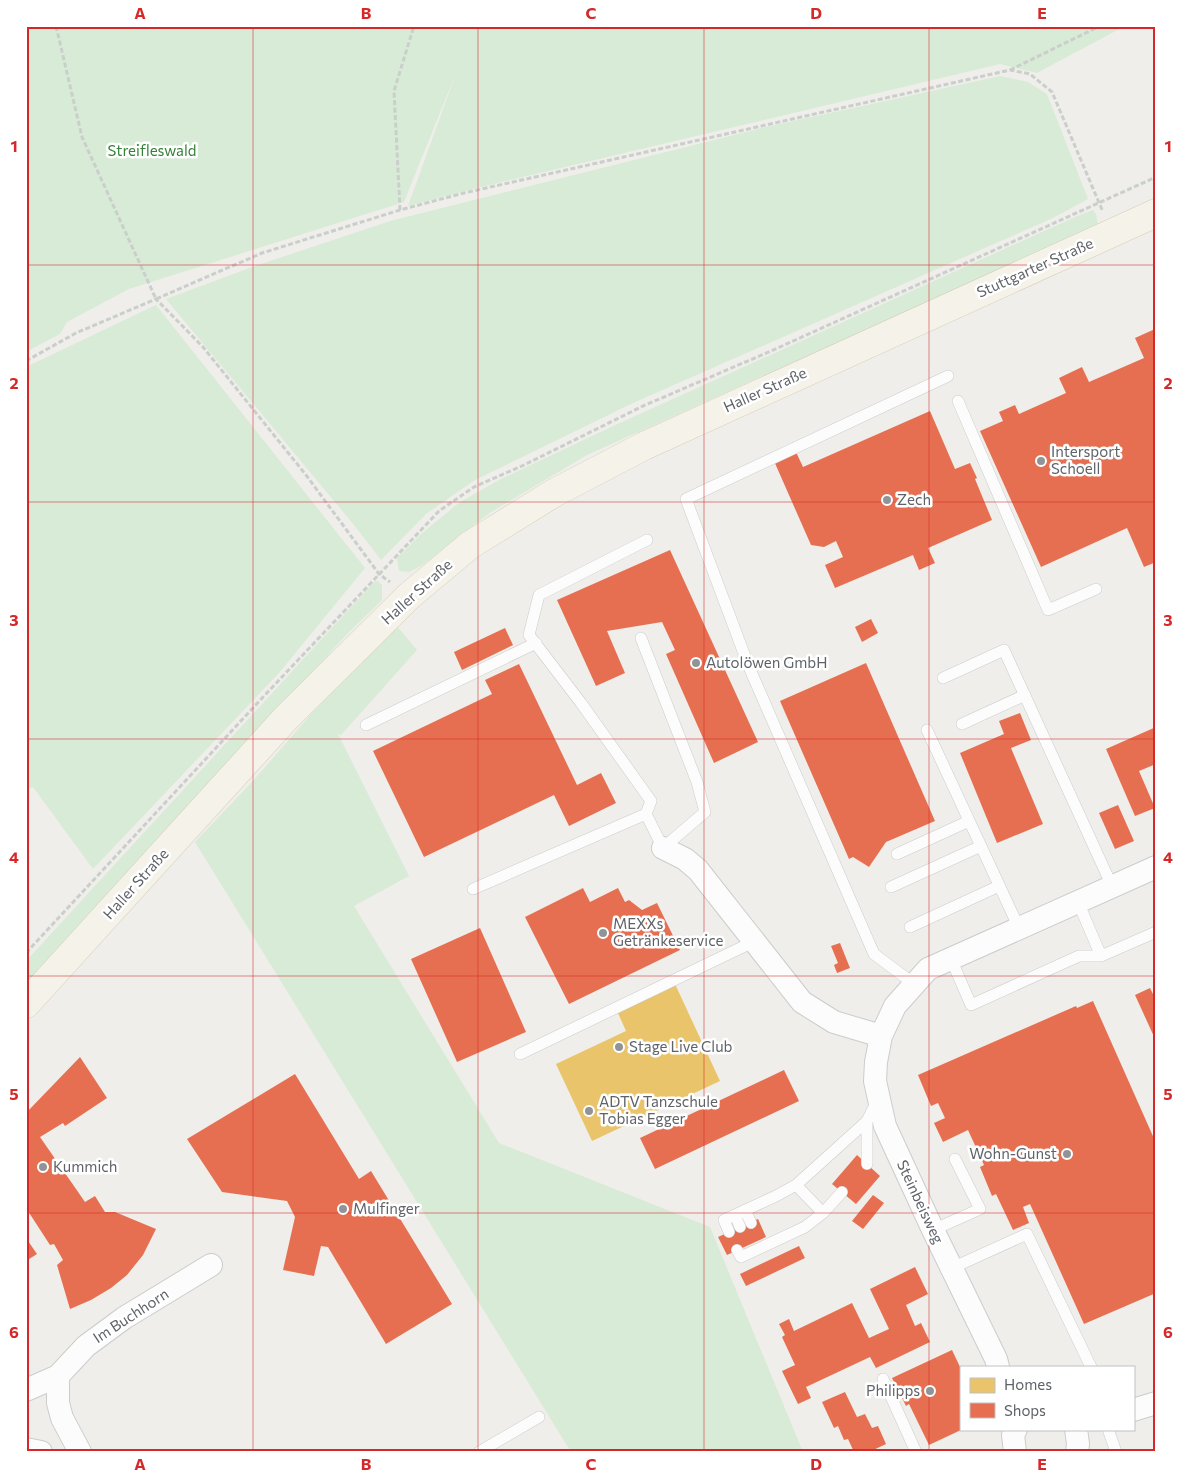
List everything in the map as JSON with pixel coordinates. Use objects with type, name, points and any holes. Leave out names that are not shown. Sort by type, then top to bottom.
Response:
[{"type":"main road","name":"Stuttgarter Straße","points":[[914,323],[1156,213]]},
{"type":"main road","name":"Haller Straße","points":[[26,1004],[286,718],[409,596],[470,545],[554,494],[644,446],[914,323]]},
{"type":"street","points":[[663,848],[685,859],[698,870],[802,1002],[834,1022],[881,1036]]},
{"type":"street","name":"Steinbeisweg","points":[[1000,1364],[933,1230],[885,1126],[875,1081],[876,1062],[881,1036],[895,1006],[928,969],[1156,867]]},
{"type":"street","name":"Im Buchhorn","points":[[26,1390],[58,1376],[86,1346],[124,1318],[211,1265]]},
{"type":"street","points":[[58,1376],[58,1403],[62,1418],[80,1452]]},
{"type":"street","points":[[1134,1410],[1156,1403]]},
{"type":"street","points":[[1015,1452],[1013,1440],[1016,1430]]},
{"type":"street","points":[[1076,1430],[1078,1444],[1076,1452]]},
{"type":"street","points":[[26,1448],[41,1452]]},
{"type":"lane","points":[[914,984],[874,954],[749,667],[686,499],[948,376]]},
{"type":"lane","points":[[958,401],[1048,610],[1096,589]]},
{"type":"lane","points":[[473,889],[646,814],[651,801],[530,635],[539,595],[647,540]]},
{"type":"lane","points":[[641,638],[697,782],[705,812],[663,848],[646,814]]},
{"type":"lane","points":[[366,725],[536,643]]},
{"type":"lane","points":[[943,678],[1004,650],[1112,886]]},
{"type":"lane","points":[[962,724],[1025,696]]},
{"type":"lane","points":[[927,730],[1019,928]]},
{"type":"lane","points":[[897,854],[969,821]]},
{"type":"lane","points":[[891,887],[981,846]]},
{"type":"lane","points":[[910,927],[999,886]]},
{"type":"lane","points":[[1078,902],[1101,956]]},
{"type":"lane","points":[[951,959],[971,1005],[1079,956],[1101,956],[1156,932]]},
{"type":"lane","points":[[520,1054],[753,942]]},
{"type":"lane","points":[[729,1232],[724,1220],[796,1185],[867,1121],[878,1099]]},
{"type":"lane","points":[[867,1121],[867,1164]]},
{"type":"lane","points":[[933,1230],[980,1209],[955,1159]]},
{"type":"lane","points":[[796,1185],[823,1213]]},
{"type":"lane","points":[[751,1247],[805,1228],[823,1213],[842,1192]]},
{"type":"lane","points":[[740,1213],[746,1225]]},
{"type":"lane","points":[[952,1268],[1027,1234],[1091,1366]]},
{"type":"lane","points":[[883,1379],[916,1452]]},
{"type":"lane","points":[[479,1452],[539,1417]]},
{"type":"lane","points":[[1108,1430],[1116,1452]]},
{"type":"path","points":[[56,26],[82,137],[156,299],[202,347],[306,475],[379,574]]},
{"type":"path","points":[[400,210],[394,91],[414,26]]},
{"type":"path","points":[[26,361],[76,333],[262,252],[400,210],[464,193],[1010,70],[1100,26]]},
{"type":"path","points":[[1010,70],[1030,74],[1052,92],[1099,203]]},
{"type":"path","points":[[26,953],[438,511],[474,487],[524,465],[643,406],[780,347],[1156,177]]},
{"type":"green space","name":"Streifleswald","points":[[26,26],[1125,26],[1037,73],[1000,64],[408,206],[456,73],[404,202],[129,289],[67,322],[60,334],[26,352]]},
{"type":"green space","points":[[1000,76],[1028,82],[1047,94],[1088,199],[1053,218],[633,403],[475,480],[426,514],[381,560],[166,299],[255,266],[390,221],[766,127]]},
{"type":"green space","points":[[1093,210],[1096,214],[1098,225],[587,455],[491,512],[421,566],[409,572],[399,571],[397,558],[421,534],[460,502],[501,479],[611,427]]},
{"type":"green space","points":[[156,305],[365,568],[279,673],[93,869],[33,787],[26,790],[26,367]]},
{"type":"green space","points":[[375,581],[382,585],[382,600],[350,631],[170,826],[26,988],[26,961]]},
{"type":"green space","points":[[396,625],[417,650],[341,735],[338,734],[409,876],[354,906],[499,1143],[710,1227],[803,1452],[571,1452],[195,842],[253,781],[313,712]]},
{"type":"building: Homes","points":[[675,984],[720,1081],[592,1141],[556,1064],[626,1031],[617,1011]]},
{"type":"building: Shops","points":[[1155,329],[1156,562],[1144,567],[1127,528],[1041,567],[980,431],[1003,421],[999,412],[1015,405],[1019,414],[1066,393],[1059,378],[1082,367],[1089,382],[1144,358],[1135,338]]},
{"type":"building: Shops","name":"Zech","points":[[930,411],[955,469],[970,463],[992,520],[928,548],[935,563],[919,570],[913,555],[835,588],[825,565],[843,557],[836,541],[824,547],[811,545],[774,461],[796,452],[803,467]]},
{"type":"building: Shops","name":"Autolöwen GmbH","points":[[670,550],[758,742],[714,763],[666,654],[675,650],[662,622],[607,631],[625,673],[596,686],[557,600]]},
{"type":"building: Shops","points":[[871,619],[878,633],[862,642],[855,627]]},
{"type":"building: Shops","points":[[505,628],[513,645],[462,670],[454,652]]},
{"type":"building: Shops","points":[[866,663],[935,821],[886,842],[869,867],[853,857],[849,859],[780,701]]},
{"type":"building: Shops","points":[[519,664],[577,785],[601,773],[616,803],[569,826],[554,795],[424,857],[373,751],[492,694],[485,680]]},
{"type":"building: Shops","points":[[1020,713],[1031,740],[1011,748],[1043,824],[997,843],[960,753],[1004,734],[999,721]]},
{"type":"building: Shops","points":[[1156,727],[1156,764],[1139,771],[1155,808],[1135,816],[1106,749]]},
{"type":"building: Shops","points":[[1118,805],[1134,841],[1115,849],[1099,813]]},
{"type":"building: Shops","name":"MEXXs Getränkeservice","points":[[583,888],[590,902],[618,888],[625,902],[629,900],[642,910],[657,903],[680,950],[569,1004],[525,917]]},
{"type":"building: Shops","points":[[480,928],[526,1032],[457,1062],[411,959]]},
{"type":"building: Shops","points":[[840,943],[850,968],[837,973],[834,965],[838,963],[831,946]]},
{"type":"building: Shops","points":[[1150,988],[1156,1000],[1156,1041],[1135,995]]},
{"type":"building: Shops","name":"Wohn-Gunst","points":[[1093,1001],[1156,1143],[1156,1293],[1084,1324],[1030,1204],[1023,1207],[1029,1223],[1013,1230],[996,1194],[992,1196],[980,1167],[984,1165],[968,1130],[943,1142],[934,1123],[945,1118],[938,1103],[931,1106],[918,1075],[1076,1006],[1077,1008]]},
{"type":"building: Shops","name":"Kummich","points":[[80,1057],[107,1098],[65,1126],[63,1123],[40,1137],[85,1202],[95,1196],[105,1212],[115,1212],[156,1229],[143,1255],[127,1275],[111,1288],[91,1300],[70,1309],[57,1265],[63,1260],[54,1244],[50,1245],[26,1208],[26,1113]]},
{"type":"building: Shops","points":[[784,1070],[799,1101],[655,1169],[640,1138]]},
{"type":"building: Shops","name":"Mulfinger","points":[[295,1074],[359,1179],[371,1171],[452,1304],[386,1344],[328,1247],[321,1246],[314,1276],[283,1270],[295,1217],[287,1201],[222,1192],[187,1139]]},
{"type":"building: Shops","points":[[857,1155],[880,1176],[856,1204],[832,1184]]},
{"type":"building: Shops","points":[[873,1195],[884,1203],[863,1229],[852,1221]]},
{"type":"building: Shops","points":[[758,1219],[766,1237],[727,1255],[718,1237]]},
{"type":"building: Shops","points":[[26,1238],[37,1254],[26,1261]]},
{"type":"building: Shops","points":[[799,1246],[805,1258],[746,1286],[740,1274]]},
{"type":"building: Shops","points":[[915,1267],[928,1294],[906,1305],[915,1326],[921,1323],[930,1342],[876,1368],[870,1357],[806,1387],[811,1398],[798,1404],[782,1371],[795,1365],[782,1337],[785,1335],[779,1324],[789,1319],[794,1331],[852,1303],[869,1338],[889,1329],[870,1289]]},
{"type":"building: Shops","name":"Philipps","points":[[952,1350],[960,1367],[961,1430],[929,1445],[909,1404],[906,1406],[892,1378]]},
{"type":"building: Shops","points":[[845,1392],[857,1417],[865,1414],[872,1428],[878,1426],[886,1444],[869,1452],[854,1452],[848,1439],[844,1440],[838,1426],[834,1428],[822,1402]]},
{"type":"place","name":"Intersport Schoell","points":[[1041,461]]},
{"type":"place","name":"Zech","points":[[887,500]]},
{"type":"place","name":"Autolöwen GmbH","points":[[696,663]]},
{"type":"place","name":"MEXXs Getränkeservice","points":[[603,933]]},
{"type":"place","name":"Stage Live Club","points":[[619,1047]]},
{"type":"place","name":"ADTV Tanzschule Tobias Egger","points":[[589,1111]]},
{"type":"place","name":"Wohn-Gunst","points":[[1067,1154]]},
{"type":"place","name":"Kummich","points":[[43,1167]]},
{"type":"place","name":"Mulfinger","points":[[343,1209]]},
{"type":"place","name":"Philipps","points":[[930,1391]]}]
